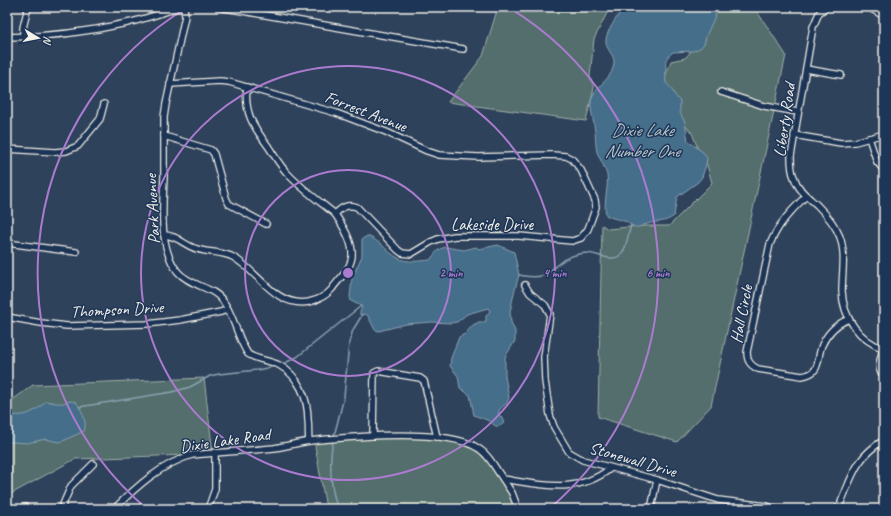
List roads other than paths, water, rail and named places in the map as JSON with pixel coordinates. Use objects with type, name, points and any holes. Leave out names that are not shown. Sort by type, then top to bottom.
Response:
[{"type":"street","points":[[23,37],[23,28],[28,7]]},
{"type":"street","points":[[7,37],[47,35],[105,28],[180,7]]},
{"type":"street","name":"Park Avenue","points":[[184,7],[185,16],[166,104],[164,136],[163,220],[164,235],[170,258],[178,272],[189,281],[217,295],[223,300],[248,354],[252,357],[280,366],[290,373],[299,383],[307,408],[309,441]]},
{"type":"street","points":[[219,7],[463,49]]},
{"type":"street","name":"Liberty Road","points":[[826,7],[819,13],[814,23],[794,135],[791,170],[797,184],[806,196],[828,216],[836,227],[840,237],[844,257],[842,298],[849,319],[855,329],[863,337],[872,344],[883,349]]},
{"type":"street","points":[[868,7],[884,16]]},
{"type":"street","points":[[806,69],[840,75]]},
{"type":"street","name":"Forrest Avenue","points":[[170,84],[220,80],[247,87],[336,113],[439,155],[478,157],[552,155]]},
{"type":"street","points":[[164,235],[173,236],[196,249],[220,252],[232,256],[280,297],[293,302],[306,303],[318,299],[328,292],[347,270],[353,253],[351,244],[335,214],[299,185],[286,172],[250,118],[246,108],[247,87]]},
{"type":"street","points":[[721,92],[764,106],[798,112]]},
{"type":"street","points":[[7,149],[55,152],[66,151],[78,146],[100,119],[104,104]]},
{"type":"street","points":[[794,135],[840,143],[855,142],[884,134]]},
{"type":"street","points":[[164,136],[211,150],[214,154],[229,204],[266,224]]},
{"type":"street","points":[[869,138],[877,162],[884,170]]},
{"type":"street","name":"Lakeside Drive","points":[[335,214],[340,208],[345,206],[352,205],[357,207],[398,250],[406,254],[414,253],[438,239],[451,237],[519,236],[572,241],[581,238],[588,229],[596,207],[595,200],[581,170],[572,160],[566,156],[552,155]]},
{"type":"street","name":"Hall Circle","points":[[806,196],[784,218],[770,244],[747,352],[747,359],[751,365],[758,369],[802,376],[809,375],[814,372],[817,367],[822,346],[828,335],[837,325],[849,319]]},
{"type":"street","points":[[7,243],[76,252]]},
{"type":"street","name":"Stonewall Drive","points":[[525,285],[530,293],[545,305],[550,314],[544,357],[544,371],[550,415],[554,427],[566,448],[574,456],[583,460],[657,480],[718,500],[767,506],[774,509]]},
{"type":"street","name":"Thompson Drive","points":[[7,317],[67,326],[147,324],[180,320],[221,312],[228,309]]},
{"type":"street","points":[[883,349],[879,369],[880,373],[884,375]]},
{"type":"street","points":[[373,436],[374,373],[378,371],[420,378],[424,381],[436,437]]},
{"type":"street","points":[[309,441],[373,436],[436,437],[455,439],[469,443],[477,447],[486,456],[512,493],[518,509]]},
{"type":"street","points":[[838,509],[854,470],[860,460],[884,440]]},
{"type":"street","name":"Dixie Lake Road","points":[[114,509],[159,470],[172,462],[192,455],[274,448],[309,441]]},
{"type":"street","points":[[208,509],[216,482],[215,452]]},
{"type":"street","points":[[61,509],[71,486],[93,464]]},
{"type":"street","points":[[503,479],[543,485],[572,485],[594,480],[611,468]]},
{"type":"street","points":[[651,509],[657,480]]},
{"type":"water","name":"Dixie Lake Number One","points":[[623,7],[719,7],[704,44],[700,48],[693,51],[673,52],[666,61],[666,83],[680,101],[680,113],[685,122],[688,141],[704,153],[707,158],[702,177],[698,182],[677,197],[674,216],[664,221],[646,224],[640,227],[632,226],[627,222],[606,215],[605,205],[607,175],[597,152],[591,107],[592,96],[609,77],[613,68],[614,60],[607,46],[606,39],[609,30]]},
{"type":"water","points":[[367,236],[381,244],[396,257],[409,261],[430,260],[438,250],[445,247],[464,250],[476,247],[479,249],[498,245],[514,252],[519,275],[510,312],[511,322],[515,331],[515,341],[505,357],[505,376],[509,398],[507,403],[499,410],[499,415],[504,423],[499,426],[495,426],[487,420],[474,415],[470,395],[460,388],[458,376],[450,366],[451,358],[459,337],[465,334],[473,325],[486,321],[486,316],[490,311],[488,308],[467,314],[457,322],[406,324],[379,331],[375,330],[368,316],[365,314],[360,315],[362,307],[351,301],[350,297],[352,278],[362,256],[362,239]]},
{"type":"water","points":[[46,401],[59,403],[71,401],[76,402],[83,416],[85,424],[84,431],[58,442],[46,439],[27,443],[7,443],[7,417],[29,414],[39,408]]},
{"type":"waterway","points":[[519,275],[532,277],[544,275],[564,259],[582,253],[616,258],[624,250],[631,225]]},
{"type":"waterway","points":[[281,365],[297,357],[361,306]]},
{"type":"waterway","points":[[334,436],[344,397],[349,343],[353,330],[362,315]]},
{"type":"waterway","points":[[79,407],[172,392],[190,387],[210,376],[277,366]]},
{"type":"waterway","points":[[333,440],[331,475],[333,492],[338,509]]}]
